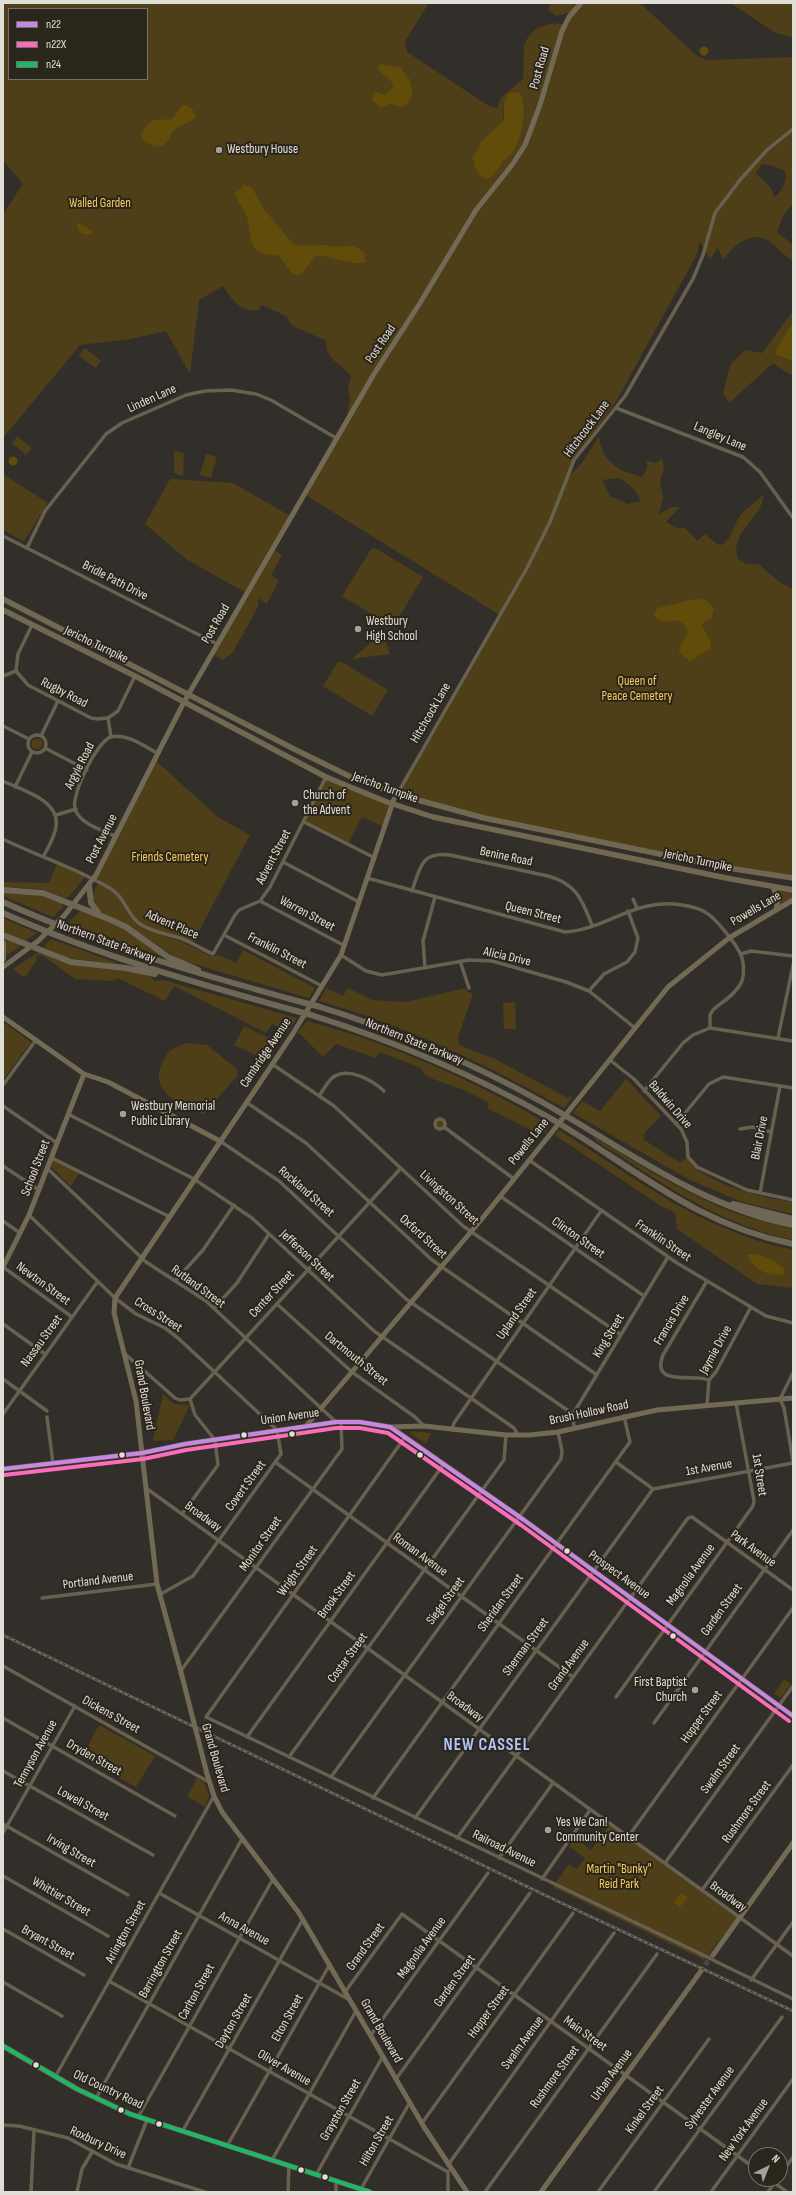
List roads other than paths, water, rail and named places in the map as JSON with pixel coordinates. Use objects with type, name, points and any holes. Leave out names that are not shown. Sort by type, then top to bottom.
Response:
[{"type":"highway","points":[[89,885],[91,903],[100,915]]},
{"type":"highway","points":[[3,890],[40,892],[100,915],[126,927],[172,959],[215,978]]},
{"type":"highway","name":"Northern State Parkway","points":[[3,902],[104,943],[215,978],[317,1006],[403,1036],[490,1075],[554,1109],[675,1180],[714,1199],[741,1211],[793,1225]]},
{"type":"highway","name":"Northern State Parkway","points":[[3,913],[77,944],[174,977],[311,1015],[406,1048],[486,1084],[564,1126],[686,1205],[719,1221],[753,1234],[793,1244]]},
{"type":"highway","points":[[3,935],[74,962],[126,968],[174,977]]},
{"type":"highway","points":[[3,943],[3,959]]},
{"type":"highway","points":[[714,1199],[793,1219]]},
{"type":"highway","points":[[753,1234],[773,1243],[793,1247]]},
{"type":"main road","name":"Jericho Turnpike","points":[[3,599],[296,750],[394,799],[433,816],[793,890]]},
{"type":"main road","name":"Jericho Turnpike","points":[[3,610],[135,676],[326,777],[394,799],[728,868],[793,878]]},
{"type":"main road","points":[[291,759],[296,750]]},
{"type":"main road","name":"Old Country Road","points":[[3,2046],[55,2077],[96,2098],[146,2120],[317,2173],[370,2192]]},
{"type":"street","name":"Post Road","points":[[188,695],[336,438],[476,210],[512,165],[525,145],[540,105],[562,31],[569,17],[581,3]]},
{"type":"street","name":"Hitchcock Lane","points":[[394,799],[527,568],[550,522],[574,460],[616,408],[639,373],[693,278],[703,255],[712,221],[721,203],[767,150],[793,129]]},
{"type":"street","name":"Linden Lane","points":[[27,548],[45,511],[106,434],[122,424],[186,395],[205,391],[231,390],[256,394],[272,400],[336,438]]},
{"type":"street","name":"Langley Lane","points":[[616,408],[743,457],[760,472],[793,518]]},
{"type":"street","name":"Bridle Path Drive","points":[[3,536],[217,644]]},
{"type":"street","points":[[3,676],[16,671],[18,654],[32,625]]},
{"type":"street","name":"Rugby Road","points":[[16,671],[28,685],[91,718],[108,718]]},
{"type":"street","points":[[112,737],[108,718],[122,706],[135,676]]},
{"type":"street","name":"Post Avenue","points":[[3,967],[32,947],[64,916],[89,885],[188,695]]},
{"type":"street","points":[[41,736],[58,701]]},
{"type":"street","points":[[3,726],[29,739]]},
{"type":"street","points":[[29,739],[33,736],[41,736]]},
{"type":"street","points":[[41,736],[45,742],[45,748]]},
{"type":"street","name":"Argyle Road","points":[[115,836],[83,820],[76,809],[77,790],[96,751],[103,743],[112,737],[132,740],[157,753]]},
{"type":"street","points":[[29,739],[28,746],[32,752],[39,753],[45,748]]},
{"type":"street","points":[[45,748],[87,770]]},
{"type":"street","points":[[15,787],[32,752]]},
{"type":"street","name":"Advent Street","points":[[213,954],[239,910],[260,900],[270,887],[326,777]]},
{"type":"street","points":[[3,781],[47,803],[56,815],[56,831],[43,858]]},
{"type":"street","name":"Cambridge Avenue","points":[[115,1298],[168,1216],[292,1035],[341,955],[394,799]]},
{"type":"street","points":[[56,815],[76,809]]},
{"type":"street","points":[[304,822],[374,857]]},
{"type":"street","name":"Advent Place","points":[[3,839],[43,858],[65,865],[113,890],[123,899],[138,923],[148,929],[182,939],[213,954]]},
{"type":"street","name":"Benine Road","points":[[412,891],[420,866],[425,860],[436,854],[450,855],[548,876],[564,881],[579,895],[592,925]]},
{"type":"street","points":[[283,862],[359,902]]},
{"type":"street","name":"Queen Street","points":[[367,878],[559,931],[577,931],[637,908],[670,903],[699,909],[711,916],[741,954]]},
{"type":"street","points":[[773,887],[778,899],[776,910]]},
{"type":"street","points":[[425,968],[423,941],[435,897]]},
{"type":"street","points":[[634,899],[637,908]]},
{"type":"street","name":"Warren Street","points":[[260,900],[345,946]]},
{"type":"street","name":"Powells Lane","points":[[306,1426],[471,1232],[668,987],[729,938],[793,900]]},
{"type":"street","points":[[589,991],[604,974],[627,962],[636,952],[638,938],[628,911]]},
{"type":"street","name":"Franklin Street","points":[[224,935],[322,986]]},
{"type":"street","points":[[710,1028],[710,1015],[713,1010],[733,993],[741,983],[744,975],[741,954],[751,951],[793,956]]},
{"type":"street","name":"Alicia Drive","points":[[341,955],[366,971],[382,975],[460,961],[478,959],[492,961],[566,982],[589,991],[635,1028]]},
{"type":"street","points":[[460,961],[469,988]]},
{"type":"street","points":[[778,1038],[793,965]]},
{"type":"street","name":"Rockland Street","points":[[3,1017],[84,1074],[108,1082],[220,1141],[279,1181],[412,1302],[573,1414]]},
{"type":"street","points":[[644,1091],[683,1043],[693,1035],[710,1028],[793,1041]]},
{"type":"street","points":[[3,1085],[36,1040]]},
{"type":"street","name":"Baldwin Drive","points":[[610,1060],[634,1079],[676,1124],[684,1134],[688,1157],[696,1167],[732,1184],[760,1193],[793,1200]]},
{"type":"street","name":"Livingston Street","points":[[272,1064],[334,1106],[471,1232],[621,1335]]},
{"type":"street","points":[[319,1096],[333,1078],[348,1073],[374,1083],[384,1091]]},
{"type":"street","name":"School Street","points":[[3,1267],[29,1215],[84,1074]]},
{"type":"street","points":[[676,1124],[703,1090],[717,1080],[731,1077],[793,1088]]},
{"type":"street","name":"Blair Drive","points":[[760,1193],[780,1086]]},
{"type":"street","name":"Oxford Street","points":[[246,1102],[306,1143],[441,1267],[597,1375]]},
{"type":"street","points":[[3,1106],[57,1143]]},
{"type":"street","name":"Jefferson Street","points":[[68,1114],[194,1179],[252,1218],[382,1337],[514,1428],[518,1435]]},
{"type":"street","points":[[444,1127],[514,1179]]},
{"type":"street","points":[[740,1129],[753,1127],[771,1132]]},
{"type":"street","points":[[52,1158],[168,1216]]},
{"type":"street","name":"Franklin Street","points":[[529,1160],[668,1257],[766,1316],[793,1323]]},
{"type":"street","points":[[3,1166],[39,1190]]},
{"type":"street","name":"Center Street","points":[[190,1399],[401,1168]]},
{"type":"street","name":"Rutland Street","points":[[48,1169],[142,1258],[214,1308],[338,1422]]},
{"type":"street","name":"Clinton Street","points":[[500,1196],[644,1296]]},
{"type":"street","points":[[175,1281],[203,1250],[234,1206]]},
{"type":"street","name":"Upland Street","points":[[452,1430],[454,1423],[601,1211]]},
{"type":"street","name":"Cross Street","points":[[29,1215],[115,1298],[136,1314],[165,1328],[277,1430]]},
{"type":"street","points":[[3,1221],[20,1233]]},
{"type":"street","points":[[214,1308],[237,1282],[269,1234]]},
{"type":"street","name":"King Street","points":[[573,1414],[668,1257]]},
{"type":"street","name":"Newton Street","points":[[3,1267],[72,1317]]},
{"type":"street","name":"Nassau Street","points":[[3,1414],[98,1281]]},
{"type":"street","name":"Francis Drive","points":[[707,1281],[663,1355],[661,1363],[664,1372],[672,1378],[702,1377],[709,1380]]},
{"type":"street","name":"Grand Boulevard","points":[[115,1298],[114,1313],[134,1388],[156,1584],[214,1796],[222,1812],[303,1919],[422,2123],[467,2192]]},
{"type":"street","name":"Dartmouth Street","points":[[277,1304],[352,1372],[416,1417],[424,1426]]},
{"type":"street","name":"Jaymie Drive","points":[[707,1405],[709,1380],[716,1372],[751,1307]]},
{"type":"street","points":[[3,1324],[45,1354]]},
{"type":"street","points":[[124,1353],[175,1398],[180,1400],[190,1399],[195,1415],[215,1440],[218,1465],[182,1514]]},
{"type":"street","points":[[793,1373],[780,1399],[793,1462]]},
{"type":"street","points":[[3,1379],[47,1411]]},
{"type":"street","name":"Brush Hollow Road","points":[[390,1427],[424,1426],[452,1430],[518,1435],[558,1432],[574,1427],[657,1410],[793,1398]]},
{"type":"street","name":"1st Street","points":[[727,1543],[753,1506],[736,1403]]},
{"type":"street","points":[[573,1414],[574,1427]]},
{"type":"street","name":"Sheridan Street","points":[[373,1798],[630,1442],[624,1416]]},
{"type":"street","points":[[47,1417],[53,1463]]},
{"type":"street","name":"Union Avenue","points":[[3,1470],[142,1453],[277,1430],[338,1422],[360,1422],[390,1427]]},
{"type":"street","name":"Monitor Street","points":[[181,1674],[342,1449],[338,1422]]},
{"type":"street","name":"Prospect Avenue","points":[[390,1427],[631,1597],[793,1716]]},
{"type":"street","name":"Covert Street","points":[[159,1595],[193,1576],[281,1454],[277,1430]]},
{"type":"street","name":"Siegel Street","points":[[331,1777],[561,1459],[562,1451],[558,1432]]},
{"type":"street","name":"Costar Street","points":[[289,1757],[504,1460],[506,1435]]},
{"type":"street","name":"Wright Street","points":[[206,1717],[405,1437]]},
{"type":"street","name":"Roman Avenue","points":[[275,1462],[573,1678]]},
{"type":"street","points":[[616,1462],[653,1489]]},
{"type":"street","name":"1st Avenue","points":[[653,1489],[748,1472],[793,1462]]},
{"type":"street","name":"Brook Street","points":[[247,1737],[443,1465]]},
{"type":"street","name":"Broadway","points":[[146,1488],[329,1622],[793,1956]]},
{"type":"street","name":"Sherman Street","points":[[415,1818],[653,1489]]},
{"type":"street","name":"Grand Avenue","points":[[457,1838],[688,1518],[692,1517],[702,1524]]},
{"type":"street","name":"Park Avenue","points":[[702,1524],[793,1590]]},
{"type":"street","name":"Garden Street","points":[[654,1722],[793,1530]]},
{"type":"street","name":"Magnolia Avenue","points":[[616,1697],[727,1543]]},
{"type":"street","name":"Portland Avenue","points":[[42,1598],[156,1584]]},
{"type":"street","name":"Hopper Street","points":[[628,1837],[793,1608]]},
{"type":"street","points":[[3,1672],[4,1666]]},
{"type":"street","name":"Dickens Street","points":[[4,1666],[209,1782]]},
{"type":"street","name":"Swalm Street","points":[[665,1863],[793,1686]]},
{"type":"street","name":"Tennyson Avenue","points":[[3,1833],[5,1825],[30,1786],[75,1706]]},
{"type":"street","name":"Railroad Avenue","points":[[206,1717],[793,1999]]},
{"type":"street","name":"Dryden Street","points":[[3,1718],[175,1816]]},
{"type":"street","name":"Rushmore Street","points":[[702,1890],[793,1765]]},
{"type":"street","name":"Lowell Street","points":[[3,1771],[153,1855]]},
{"type":"street","points":[[500,1858],[553,1783]]},
{"type":"street","name":"Arlington Street","points":[[55,2077],[214,1796]]},
{"type":"street","points":[[542,1879],[590,1810]]},
{"type":"street","name":"Irving Street","points":[[5,1825],[128,1895]]},
{"type":"street","name":"Barrington Street","points":[[96,2098],[242,1839]]},
{"type":"street","points":[[713,1954],[793,1843]]},
{"type":"street","name":"Magnolia Avenue","points":[[371,2036],[488,1873]]},
{"type":"street","name":"Whittier Street","points":[[3,1876],[108,1936]]},
{"type":"street","name":"Carlton Street","points":[[138,2116],[273,1879]]},
{"type":"street","name":"Anna Avenue","points":[[159,1893],[351,2000]]},
{"type":"street","name":"Garden Street","points":[[396,2079],[530,1893]]},
{"type":"street","name":"Hopper Street","points":[[422,2123],[573,1913]]},
{"type":"street","name":"Main Street","points":[[402,1914],[748,2164]]},
{"type":"street","name":"Grand Street","points":[[345,1992],[402,1914]]},
{"type":"street","name":"Dayton Street","points":[[182,2132],[303,1919]]},
{"type":"street","points":[[751,1980],[793,1922]]},
{"type":"street","name":"Bryant Street","points":[[3,1929],[84,1975]]},
{"type":"street","name":"Swalm Avenue","points":[[448,2164],[614,1933]]},
{"type":"street","name":"Rushmore Street","points":[[485,2192],[657,1954]]},
{"type":"street","points":[[319,1983],[330,1964]]},
{"type":"street","name":"Urban Avenue","points":[[541,2192],[701,1971]]},
{"type":"street","name":"Oliver Avenue","points":[[110,1981],[448,2172]]},
{"type":"street","points":[[3,1982],[62,2016]]},
{"type":"street","name":"Elton Street","points":[[227,2146],[319,1983]]},
{"type":"street","points":[[272,2160],[356,2010]]},
{"type":"street","name":"Sylvester Avenue","points":[[654,2192],[782,2017]]},
{"type":"street","name":"Kinkel Street","points":[[598,2192],[709,2039]]},
{"type":"street","name":"Grayston Street","points":[[317,2173],[383,2056]]},
{"type":"street","name":"New York Avenue","points":[[711,2192],[793,2079]]},
{"type":"street","name":"Hilton Street","points":[[361,2189],[410,2102]]},
{"type":"street","points":[[128,2168],[146,2120]]},
{"type":"street","name":"Roxbury Drive","points":[[3,2125],[68,2138],[116,2164],[205,2192]]},
{"type":"street","points":[[31,2192],[34,2131]]},
{"type":"street","points":[[77,2192],[82,2169],[92,2152]]},
{"type":"street","points":[[448,2164],[448,2192]]},
{"type":"street","points":[[288,2192],[289,2165]]},
{"type":"street","points":[[336,2180],[336,2192]]},
{"type":"tunnel","points":[[701,1971],[712,1955]]},
{"type":"railway","points":[[3,1635],[553,1899],[793,2011]]},
{"type":"place","name":"Westbury House","points":[[219,150]]},
{"type":"place","name":"Westbury High School","points":[[358,629]]},
{"type":"place","name":"Church of the Advent","points":[[295,803]]},
{"type":"place","name":"Westbury Memorial Public Library","points":[[123,1114]]},
{"type":"place","name":"First Baptist Church","points":[[695,1690]]},
{"type":"place","name":"Yes We Can! Community Center","points":[[548,1830]]},
{"type":"district","name":"NEW CASSEL","points":[[487,1746]]},
{"type":"park label","name":"Walled Garden","points":[[100,204]]},
{"type":"park label","name":"Queen of Peace Cemetery","points":[[637,690]]},
{"type":"park label","name":"Friends Cemetery","points":[[170,858]]},
{"type":"park label","name":"Martin \"Bunky\" Reid Park","points":[[619,1878]]}]
